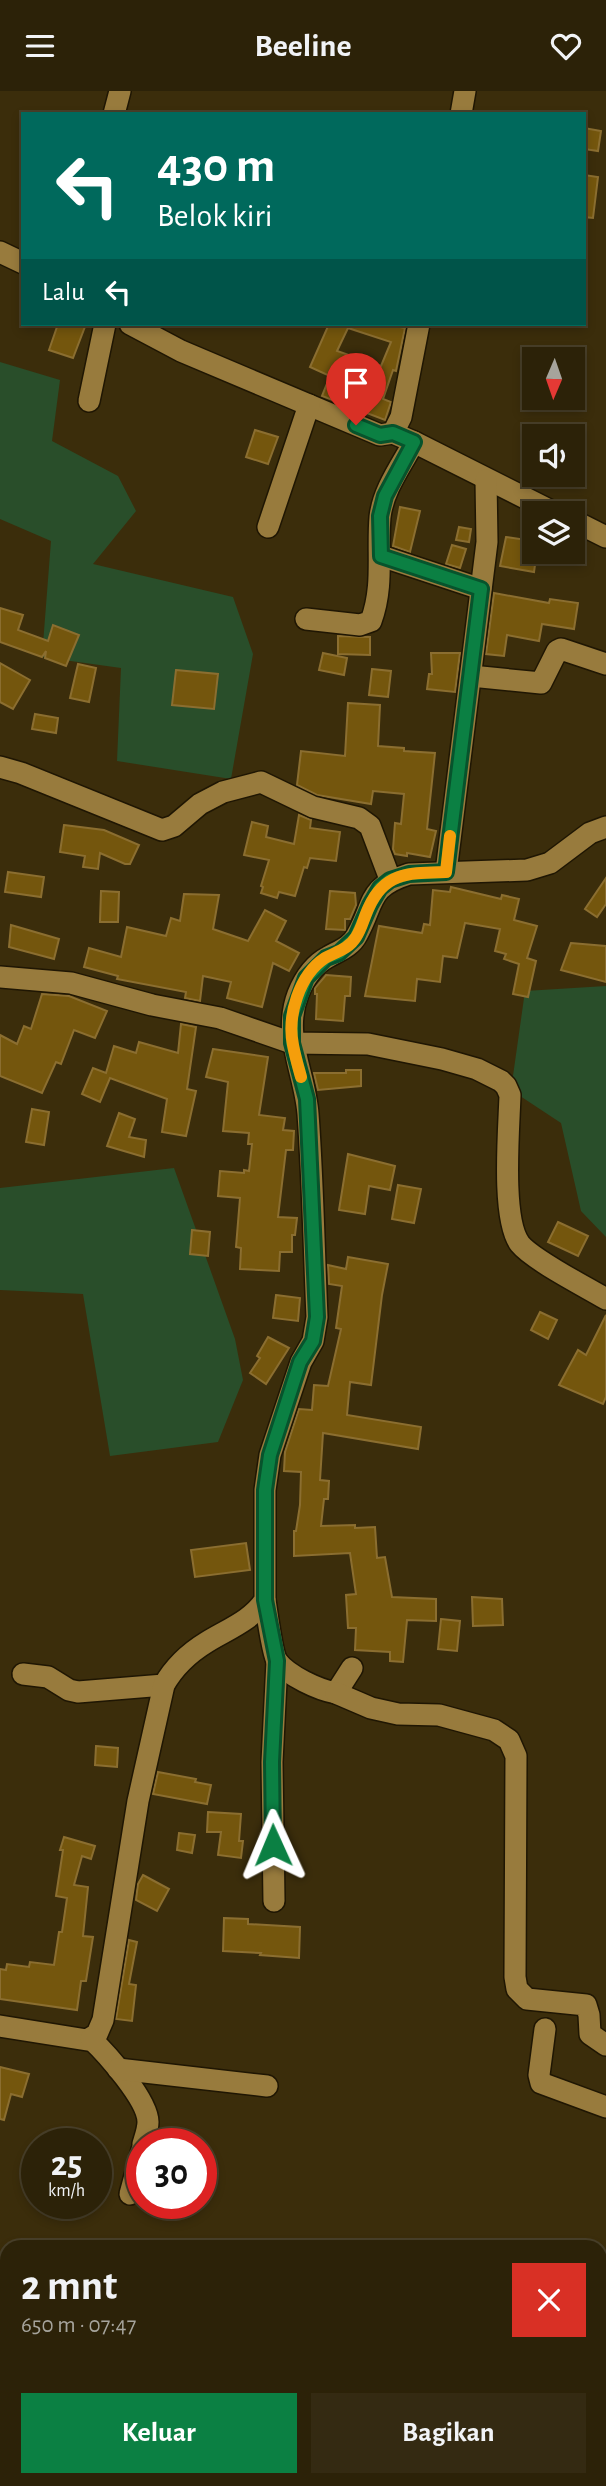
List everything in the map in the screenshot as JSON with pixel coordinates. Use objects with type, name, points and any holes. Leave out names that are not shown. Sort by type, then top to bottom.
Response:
[{"type":"street","points":[[115,112],[120,91]]},
{"type":"street","points":[[461,112],[465,91]]},
{"type":"street","points":[[0,251],[21,262]]},
{"type":"street","points":[[89,401],[105,326]]},
{"type":"street","points":[[134,326],[181,351],[380,435],[393,433],[414,442],[531,501]]},
{"type":"street","points":[[393,433],[401,417],[419,326]]},
{"type":"street","points":[[268,527],[309,405]]},
{"type":"street","points":[[306,619],[360,625],[369,623],[377,598],[381,556],[380,516],[385,496],[414,442]]},
{"type":"street","points":[[446,872],[487,542],[486,479]]},
{"type":"street","points":[[585,526],[606,537]]},
{"type":"street","points":[[381,556],[481,589]]},
{"type":"street","points":[[471,676],[541,683],[557,651],[561,649],[606,664]]},
{"type":"street","points":[[0,768],[21,773],[162,830],[174,826],[200,804],[223,792],[261,782],[313,807],[365,821],[370,826],[390,880]]},
{"type":"street","points":[[274,1901],[272,1762],[277,1661],[265,1600],[265,1490],[270,1455],[300,1362],[313,1341],[317,1317],[307,1099],[292,1043],[292,1016],[306,978],[326,958],[339,953],[356,937],[380,888],[390,880],[409,874],[527,870],[550,863],[590,834],[606,827]]},
{"type":"street","points":[[0,977],[71,983],[152,1005],[220,1018],[292,1043],[368,1044],[442,1059],[477,1069],[501,1081],[509,1095],[511,1222],[520,1243],[532,1254],[606,1299]]},
{"type":"street","points":[[91,2039],[97,2034],[103,2020],[138,1801],[164,1685],[173,1669],[204,1644],[258,1611],[265,1600]]},
{"type":"street","points":[[277,1661],[297,1677],[324,1691],[337,1693],[371,1708],[398,1714],[439,1715],[494,1730],[509,1740],[516,1756],[514,1851],[517,1989],[527,1999],[586,2005],[590,2034],[606,2045]]},
{"type":"street","points":[[337,1693],[352,1668]]},
{"type":"street","points":[[23,1674],[48,1677],[69,1690],[78,1692],[164,1685]]},
{"type":"street","points":[[0,2026],[91,2039],[118,2069],[147,2114],[146,2128]]},
{"type":"street","points":[[545,2029],[539,2075],[541,2083],[606,2107]]},
{"type":"street","points":[[118,2069],[267,2086]]},
{"type":"green space","points":[[0,362],[60,380],[52,441],[118,476],[136,511],[93,564],[233,597],[253,654],[231,779],[117,761],[121,668],[42,657],[51,541],[0,519]]},
{"type":"green space","points":[[606,986],[606,1237],[581,1211],[561,1123],[511,1090],[525,991]]},
{"type":"green space","points":[[174,1168],[235,1339],[243,1380],[218,1442],[110,1456],[83,1294],[0,1290],[0,1188]]},
{"type":"building","points":[[586,128],[601,131],[598,151],[586,149]]},
{"type":"building","points":[[586,175],[598,177],[593,218],[586,217]]},
{"type":"building","points":[[57,326],[85,326],[73,358],[49,350]]},
{"type":"building","points":[[328,326],[405,328],[396,371],[393,370],[383,399],[391,402],[385,420],[322,396],[330,376],[310,367]],"holes":[[[348,328],[391,342],[381,366],[337,351]]]},
{"type":"building","points":[[255,430],[278,437],[268,464],[246,457]]},
{"type":"building","points":[[400,507],[420,511],[410,552],[393,546]]},
{"type":"building","points":[[459,527],[471,529],[469,542],[456,540]]},
{"type":"building","points":[[506,537],[522,539],[522,564],[535,564],[534,572],[500,566]]},
{"type":"building","points":[[452,545],[466,549],[460,568],[446,564]]},
{"type":"building","points":[[494,593],[549,603],[550,599],[578,603],[574,629],[542,624],[539,641],[507,635],[504,656],[486,654]]},
{"type":"building","points":[[0,608],[23,615],[18,630],[48,641],[53,625],[79,635],[66,666],[45,658],[46,651],[42,657],[0,642]]},
{"type":"building","points":[[338,636],[370,637],[370,655],[338,654]]},
{"type":"building","points":[[323,653],[347,658],[344,675],[319,670]]},
{"type":"building","points":[[431,653],[460,653],[455,692],[427,689],[429,674],[432,674]]},
{"type":"building","points":[[0,663],[30,680],[13,709],[0,702]]},
{"type":"building","points":[[78,664],[96,668],[89,702],[70,698]]},
{"type":"building","points":[[372,669],[391,671],[388,697],[369,695]]},
{"type":"building","points":[[176,670],[218,674],[214,709],[172,705]]},
{"type":"building","points":[[348,703],[380,705],[378,746],[435,753],[427,829],[436,831],[430,857],[395,854],[395,823],[401,824],[404,794],[373,791],[371,804],[317,795],[297,785],[301,751],[345,756]]},
{"type":"building","points":[[35,714],[58,718],[56,733],[32,729]]},
{"type":"building","points":[[299,815],[311,820],[310,828],[340,832],[336,861],[310,858],[307,868],[304,867],[295,896],[279,892],[277,898],[261,893],[269,860],[244,855],[252,822],[268,826],[266,837],[294,844]]},
{"type":"building","points":[[64,825],[104,830],[139,845],[130,864],[100,853],[98,869],[83,867],[85,856],[60,852]]},
{"type":"building","points":[[8,872],[44,877],[41,897],[5,892]]},
{"type":"building","points":[[606,878],[606,904],[597,917],[585,909]]},
{"type":"building","points":[[451,887],[501,899],[502,895],[519,899],[514,920],[537,926],[527,958],[536,961],[528,997],[513,994],[519,964],[504,959],[506,954],[495,951],[500,929],[465,923],[457,958],[443,956],[440,982],[417,979],[415,1001],[365,996],[379,926],[422,933],[424,924],[430,925],[433,890],[450,892]]},
{"type":"building","points":[[101,891],[119,892],[118,922],[100,922]]},
{"type":"building","points":[[330,891],[355,893],[356,905],[350,919],[345,919],[345,930],[326,929]]},
{"type":"building","points":[[184,894],[219,895],[213,929],[248,941],[265,910],[286,921],[276,941],[299,953],[289,971],[273,963],[262,1007],[227,998],[231,982],[203,976],[200,1001],[185,998],[186,992],[117,979],[118,976],[84,967],[89,948],[121,957],[127,927],[166,936],[171,918],[180,921]]},
{"type":"building","points":[[11,925],[59,939],[54,959],[9,947]]},
{"type":"building","points":[[571,943],[606,946],[606,982],[561,970]]},
{"type":"building","points":[[326,975],[351,977],[350,996],[345,996],[343,1021],[316,1019],[315,988]]},
{"type":"building","points":[[42,994],[69,996],[107,1011],[95,1038],[74,1030],[61,1064],[56,1062],[42,1093],[0,1076],[0,1035],[17,1044],[24,1026],[31,1029]]},
{"type":"building","points":[[181,1024],[196,1027],[187,1089],[196,1091],[186,1136],[162,1132],[167,1099],[110,1078],[100,1102],[82,1094],[93,1068],[106,1073],[114,1046],[136,1053],[139,1042],[178,1053]]},
{"type":"building","points":[[213,1049],[268,1057],[259,1115],[285,1118],[283,1130],[294,1131],[293,1150],[286,1150],[278,1217],[297,1218],[295,1235],[292,1235],[292,1252],[280,1252],[279,1271],[240,1269],[241,1248],[236,1247],[240,1198],[218,1196],[220,1171],[249,1171],[252,1144],[248,1144],[249,1133],[223,1131],[228,1082],[206,1077]]},
{"type":"building","points":[[346,1070],[361,1070],[361,1086],[318,1090],[314,1073],[346,1073]]},
{"type":"building","points":[[32,1109],[49,1112],[44,1145],[26,1142]]},
{"type":"building","points":[[119,1113],[135,1119],[129,1137],[146,1140],[144,1157],[107,1146]]},
{"type":"building","points":[[348,1154],[395,1166],[390,1190],[369,1186],[365,1214],[339,1210]]},
{"type":"building","points":[[398,1185],[421,1189],[414,1223],[392,1219]]},
{"type":"building","points":[[558,1222],[588,1236],[578,1256],[548,1242]]},
{"type":"building","points":[[192,1230],[210,1232],[208,1256],[190,1254]]},
{"type":"building","points":[[348,1257],[388,1264],[371,1385],[350,1382],[347,1415],[421,1427],[418,1449],[323,1433],[320,1480],[329,1481],[328,1499],[324,1499],[321,1526],[375,1527],[377,1558],[385,1557],[392,1597],[436,1599],[436,1621],[407,1620],[403,1662],[390,1661],[390,1652],[355,1650],[356,1628],[348,1628],[346,1595],[356,1594],[350,1553],[294,1556],[301,1472],[284,1471],[285,1452],[299,1409],[312,1410],[314,1385],[328,1386],[341,1329],[336,1328],[342,1286],[329,1284],[328,1265],[346,1269]]},
{"type":"building","points":[[276,1295],[300,1298],[298,1321],[273,1318]]},
{"type":"building","points":[[540,1312],[557,1320],[548,1339],[531,1330]]},
{"type":"building","points":[[606,1315],[606,1397],[603,1404],[559,1385],[578,1350],[586,1355]]},
{"type":"building","points":[[268,1337],[289,1348],[266,1384],[250,1373],[260,1358],[257,1356]]},
{"type":"building","points":[[246,1543],[250,1570],[195,1577],[191,1550]]},
{"type":"building","points":[[472,1597],[502,1599],[503,1625],[473,1626]]},
{"type":"building","points":[[441,1619],[460,1621],[457,1651],[438,1649]]},
{"type":"building","points":[[96,1746],[118,1748],[117,1767],[95,1765]]},
{"type":"building","points":[[158,1772],[196,1779],[195,1782],[211,1785],[207,1804],[153,1794]]},
{"type":"building","points":[[208,1812],[241,1814],[241,1858],[218,1855],[221,1832],[207,1832]]},
{"type":"building","points":[[179,1833],[195,1835],[192,1853],[177,1850]]},
{"type":"building","points":[[64,1837],[95,1846],[91,1859],[82,1856],[74,1885],[88,1887],[83,1936],[93,1937],[86,1981],[81,1981],[77,2010],[0,1999],[0,1969],[6,1970],[7,1964],[29,1967],[30,1962],[54,1965],[67,1898],[56,1896],[63,1850],[60,1850]]},
{"type":"building","points":[[143,1875],[169,1889],[157,1911],[136,1900],[138,1884]]},
{"type":"building","points":[[224,1918],[248,1919],[248,1924],[300,1927],[299,1958],[223,1951]]},
{"type":"building","points":[[129,1940],[137,1942],[129,1984],[136,1985],[132,2021],[116,2019]]},
{"type":"building","points":[[0,2067],[29,2074],[22,2097],[11,2094],[4,2120],[0,2119]]},
{"type":"slow traffic","points":[[301,1077],[292,1043],[292,1016],[306,978],[313,968],[351,943],[380,888],[390,880],[409,874],[446,872],[450,836]]},
{"type":"route","points":[[273,1845],[272,1762],[277,1661],[265,1600],[265,1490],[270,1455],[300,1362],[313,1341],[317,1317],[307,1099],[292,1043],[292,1016],[306,978],[313,968],[326,958],[339,953],[356,937],[380,888],[390,880],[409,874],[446,872],[481,589],[381,556],[380,516],[385,496],[414,442],[393,433],[380,435],[356,425]]}]
